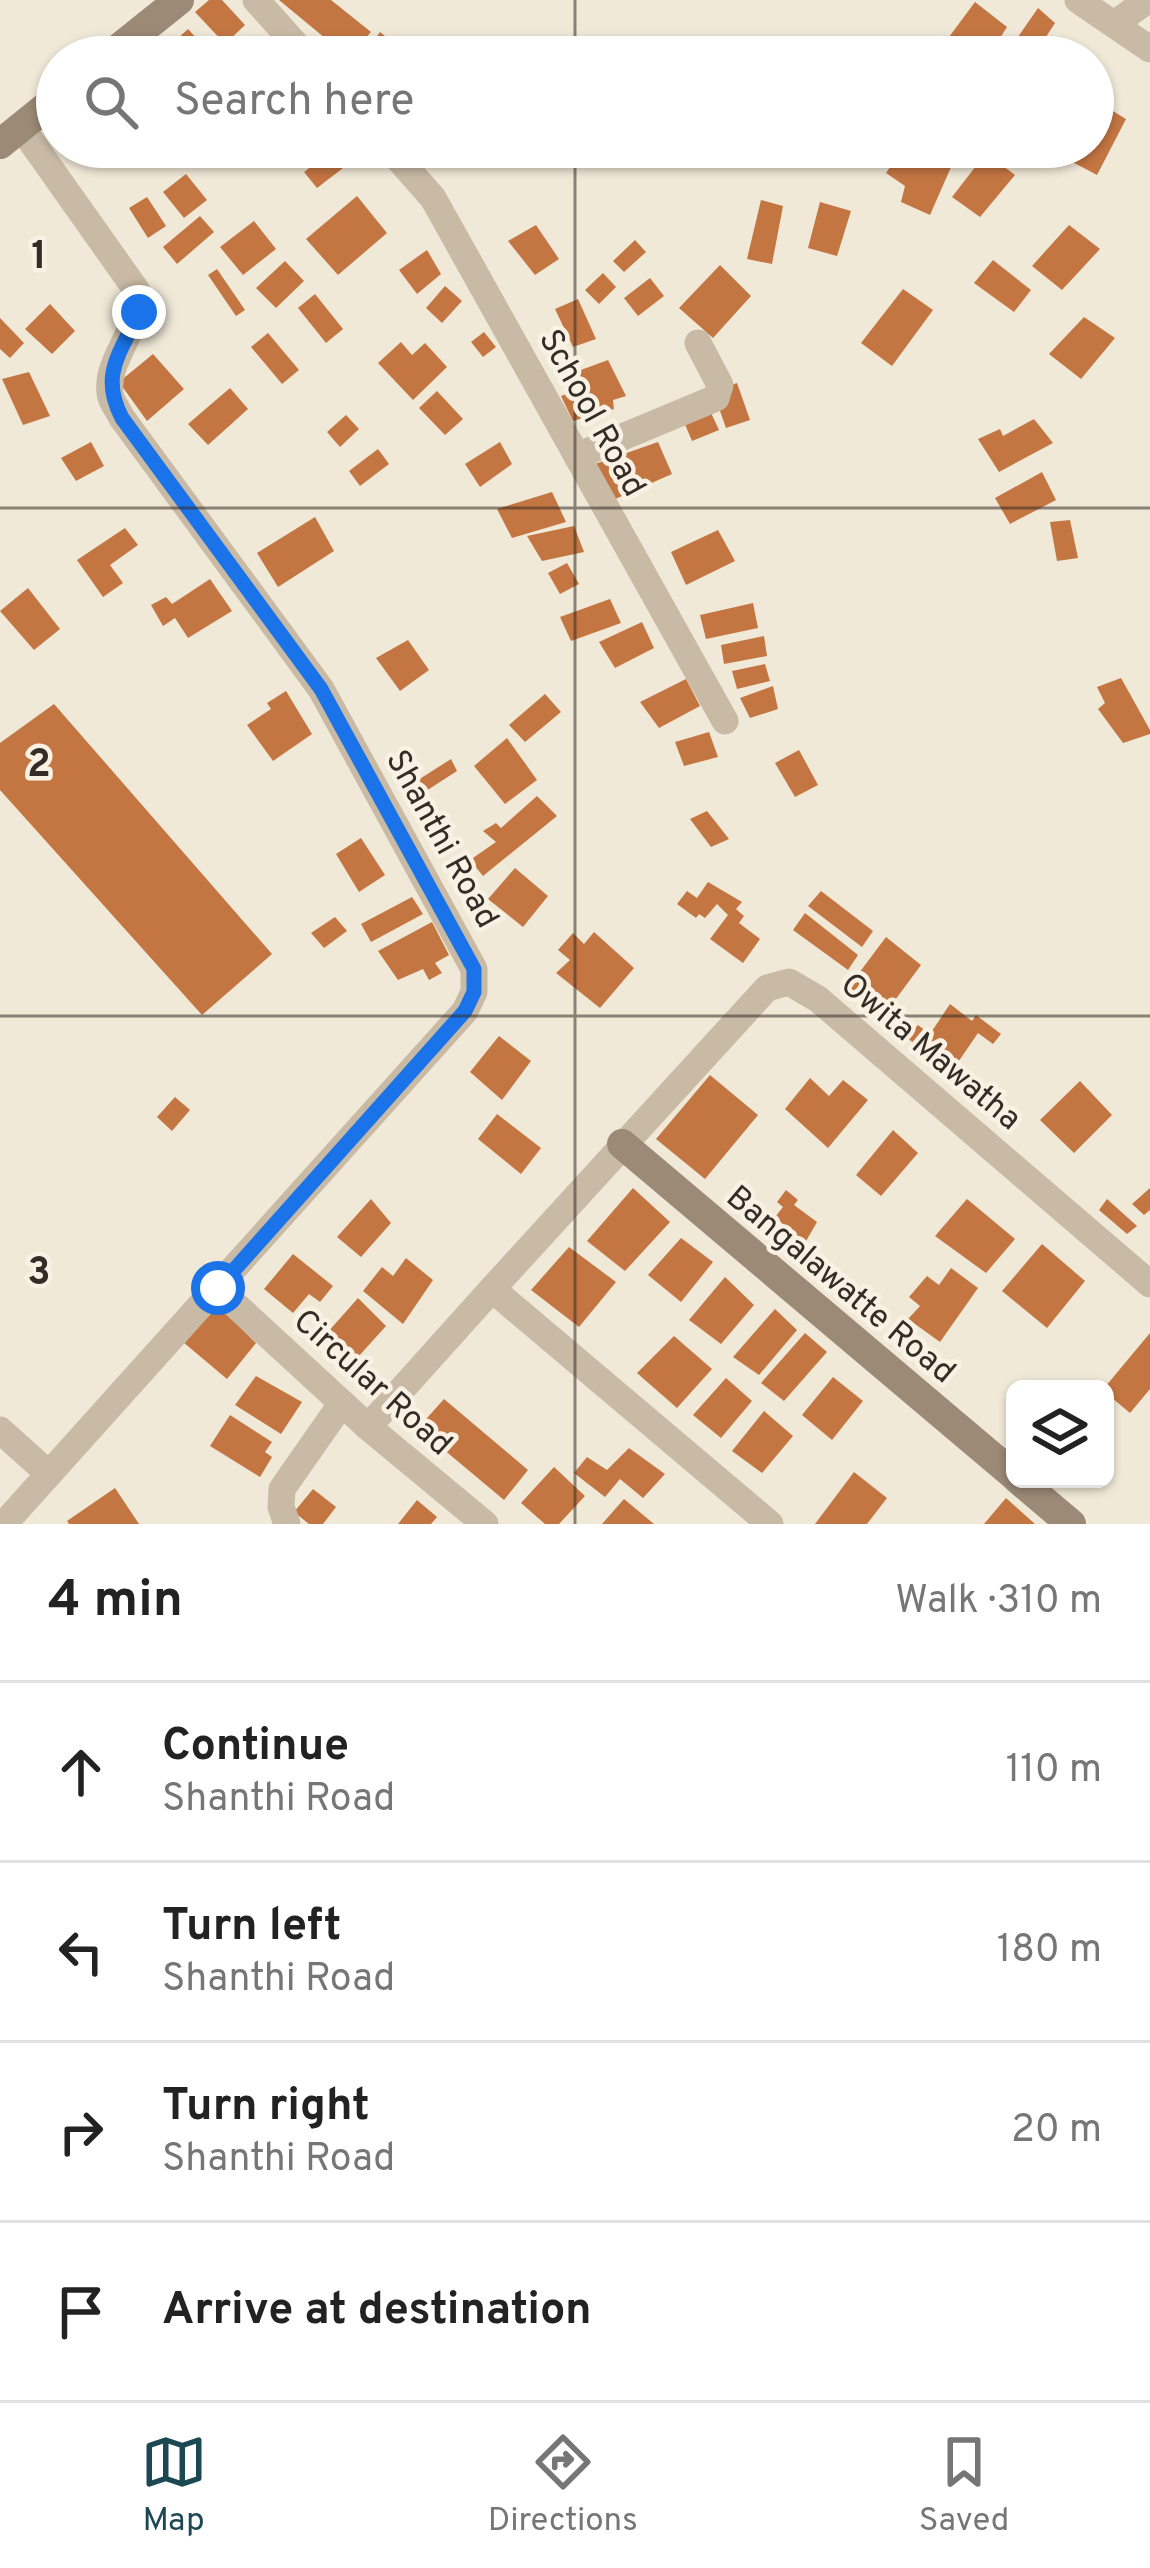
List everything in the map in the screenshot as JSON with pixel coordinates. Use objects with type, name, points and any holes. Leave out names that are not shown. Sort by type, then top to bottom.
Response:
[{"type":"street","points":[[134,36],[178,0]]},
{"type":"street","points":[[256,0],[288,36]]},
{"type":"street","points":[[1078,0],[1150,49]]},
{"type":"street","points":[[1114,24],[1148,0]]},
{"type":"street","points":[[10,136],[36,115]]},
{"type":"street","name":"Shanthi Road","points":[[10,136],[36,168]]},
{"type":"street","name":"Shanthi Road","points":[[4,1524],[465,1011],[474,992],[474,969],[321,689],[122,418],[109,393],[112,372],[139,312],[137,291],[36,168]]},
{"type":"street","name":"School Road","points":[[407,168],[433,198],[725,721]]},
{"type":"street","points":[[577,456],[716,398],[720,385],[698,343]]},
{"type":"street","name":"Owita Mawatha","points":[[622,1144],[766,988],[789,982],[818,999],[1150,1284]]},
{"type":"street","points":[[368,1427],[622,1144]]},
{"type":"street","name":"Bangalawatte Road","points":[[622,1144],[1006,1469]]},
{"type":"street","name":"Circular Road","points":[[218,1288],[368,1427],[484,1524]]},
{"type":"street","points":[[492,1289],[770,1524]]},
{"type":"street","points":[[287,1524],[282,1489],[342,1403]]},
{"type":"street","points":[[0,1430],[49,1474]]},
{"type":"street","name":"Bangalawatte Road","points":[[1029,1488],[1071,1524]]},
{"type":"building","points":[[209,0],[222,0],[245,25],[233,36],[218,36],[195,12]]},
{"type":"building","points":[[279,0],[331,0],[371,32],[367,36],[323,36]]},
{"type":"building","points":[[975,2],[1007,27],[1001,36],[950,36]]},
{"type":"building","points":[[1038,8],[1055,23],[1047,36],[1019,36]]},
{"type":"building","points":[[1114,112],[1126,119],[1114,142]]},
{"type":"building","points":[[309,168],[343,168],[317,188],[304,172]]},
{"type":"building","points":[[889,168],[951,168],[930,215],[901,202],[905,186],[886,173]]},
{"type":"building","points":[[974,168],[1006,168],[1015,175],[980,217],[952,197]]},
{"type":"building","points":[[186,174],[207,200],[184,218],[163,192]]},
{"type":"building","points":[[357,196],[387,233],[338,275],[306,239]]},
{"type":"building","points":[[147,197],[166,226],[148,238],[129,208]]},
{"type":"building","points":[[761,200],[783,206],[772,264],[747,259]]},
{"type":"building","points":[[820,202],[851,211],[837,256],[808,248]]},
{"type":"building","points":[[200,216],[214,232],[177,264],[163,247]]},
{"type":"building","points":[[254,221],[276,249],[243,275],[220,247]]},
{"type":"building","points":[[536,225],[559,259],[535,275],[508,241]]},
{"type":"building","points":[[1069,225],[1100,249],[1062,290],[1032,266]]},
{"type":"building","points":[[635,240],[646,252],[624,272],[613,261]]},
{"type":"building","points":[[427,250],[441,274],[417,294],[399,270]]},
{"type":"building","points":[[993,260],[1031,290],[1014,312],[974,283]]},
{"type":"building","points":[[285,261],[304,281],[276,308],[256,288]]},
{"type":"building","points":[[720,265],[751,296],[713,338],[679,308]]},
{"type":"building","points":[[217,269],[245,310],[236,316],[208,275]]},
{"type":"building","points":[[603,273],[616,287],[599,304],[585,290]]},
{"type":"building","points":[[650,278],[664,296],[638,316],[624,298]]},
{"type":"building","points":[[445,286],[462,301],[442,323],[426,308]]},
{"type":"building","points":[[903,289],[933,310],[892,366],[861,343]]},
{"type":"building","points":[[315,294],[343,329],[326,343],[298,308]]},
{"type":"building","points":[[578,299],[596,339],[573,347],[555,309]]},
{"type":"building","points":[[50,304],[75,331],[52,354],[25,329]]},
{"type":"building","points":[[1084,317],[1115,338],[1081,379],[1049,354]]},
{"type":"building","points":[[0,318],[24,343],[10,358],[0,349]]},
{"type":"building","points":[[484,332],[496,347],[483,357],[471,342]]},
{"type":"building","points":[[268,333],[299,370],[282,384],[251,347]]},
{"type":"building","points":[[401,342],[412,355],[425,343],[447,367],[413,400],[378,363]]},
{"type":"building","points":[[153,354],[184,389],[147,421],[119,382]]},
{"type":"building","points":[[608,360],[626,396],[613,400],[614,409],[573,421],[561,396],[577,390],[570,374]]},
{"type":"building","points":[[29,372],[50,416],[23,425],[2,379]]},
{"type":"building","points":[[737,383],[750,420],[726,428],[713,391]]},
{"type":"building","points":[[230,388],[248,409],[208,445],[188,424]]},
{"type":"building","points":[[437,391],[463,419],[445,435],[419,408]]},
{"type":"building","points":[[705,400],[719,430],[692,441],[679,410]]},
{"type":"building","points":[[346,415],[359,429],[340,447],[327,432]]},
{"type":"building","points":[[1034,419],[1053,443],[999,472],[978,439],[1000,429],[1003,436]]},
{"type":"building","points":[[91,442],[104,466],[76,481],[61,458]]},
{"type":"building","points":[[500,442],[512,464],[480,487],[465,464]]},
{"type":"building","points":[[658,442],[672,474],[613,500],[592,465]]},
{"type":"building","points":[[378,449],[389,464],[360,486],[349,471]]},
{"type":"building","points":[[1042,472],[1056,500],[1010,524],[995,498]]},
{"type":"building","points":[[552,492],[566,522],[512,538],[497,509]]},
{"type":"building","points":[[315,517],[334,551],[278,587],[257,553]]},
{"type":"building","points":[[1070,520],[1078,558],[1057,561],[1050,522]]},
{"type":"building","points":[[574,526],[584,552],[542,561],[527,536]]},
{"type":"building","points":[[125,528],[138,545],[110,565],[123,583],[103,597],[77,560]]},
{"type":"building","points":[[718,530],[735,561],[686,585],[671,552]]},
{"type":"building","points":[[567,563],[579,584],[560,594],[548,573]]},
{"type":"building","points":[[210,579],[232,611],[188,638],[175,618],[163,626],[151,605],[166,597],[172,604]]},
{"type":"building","points":[[28,588],[60,629],[34,650],[0,611]]},
{"type":"building","points":[[610,599],[621,623],[571,641],[560,617]]},
{"type":"building","points":[[753,603],[758,628],[706,639],[700,615]]},
{"type":"building","points":[[642,622],[654,648],[615,668],[599,642]]},
{"type":"building","points":[[764,636],[767,656],[724,664],[721,645]]},
{"type":"building","points":[[408,640],[429,670],[400,691],[376,658]]},
{"type":"building","points":[[765,664],[770,681],[737,689],[732,671]]},
{"type":"building","points":[[1121,678],[1150,730],[1150,734],[1123,743],[1098,709],[1105,703],[1097,687]]},
{"type":"building","points":[[686,679],[700,706],[659,728],[640,702]]},
{"type":"building","points":[[773,686],[778,709],[750,718],[740,698]]},
{"type":"building","points":[[286,691],[312,734],[273,761],[247,725],[271,709],[267,703]]},
{"type":"building","points":[[545,694],[561,712],[525,742],[509,725]]},
{"type":"building","points":[[54,704],[272,954],[202,1015],[0,790],[0,743]]},
{"type":"building","points":[[709,732],[718,757],[684,766],[675,742]]},
{"type":"building","points":[[507,738],[537,780],[505,804],[474,766]]},
{"type":"building","points":[[799,750],[818,785],[795,797],[775,763]]},
{"type":"building","points":[[451,759],[457,771],[426,791],[418,780]]},
{"type":"building","points":[[537,796],[557,816],[483,876],[470,860],[496,842],[483,831],[496,823],[501,828]]},
{"type":"building","points":[[707,811],[729,839],[711,847],[690,819]]},
{"type":"building","points":[[361,838],[385,875],[359,892],[336,854]]},
{"type":"building","points":[[515,868],[548,896],[523,927],[488,899]]},
{"type":"building","points":[[708,882],[742,902],[736,909],[744,916],[739,923],[760,939],[743,963],[710,939],[728,915],[717,904],[705,918],[699,914],[696,918],[677,904],[687,891],[697,898]]},
{"type":"building","points":[[821,891],[873,931],[862,947],[808,906]]},
{"type":"building","points":[[412,897],[423,914],[371,942],[361,924]]},
{"type":"building","points":[[805,913],[858,955],[848,970],[793,930]]},
{"type":"building","points":[[335,917],[347,931],[324,948],[311,933]]},
{"type":"building","points":[[432,922],[449,955],[435,963],[442,973],[429,980],[423,969],[398,980],[378,951]]},
{"type":"building","points":[[594,932],[634,968],[600,1008],[556,973],[570,960],[558,950],[573,933],[584,944]]},
{"type":"building","points":[[886,937],[921,965],[884,1015],[847,989]]},
{"type":"building","points":[[950,1004],[972,1021],[976,1015],[1001,1034],[993,1044],[978,1033],[952,1071],[907,1038],[918,1025],[930,1034]]},
{"type":"building","points":[[499,1036],[531,1061],[502,1100],[470,1072]]},
{"type":"building","points":[[710,1075],[758,1115],[705,1179],[656,1139]]},
{"type":"building","points":[[810,1078],[829,1096],[843,1080],[868,1100],[828,1148],[785,1109]]},
{"type":"building","points":[[1080,1081],[1112,1115],[1074,1153],[1040,1120]]},
{"type":"building","points":[[175,1097],[190,1110],[172,1131],[157,1117]]},
{"type":"building","points":[[497,1114],[541,1148],[521,1174],[478,1139]]},
{"type":"building","points":[[893,1130],[918,1153],[881,1196],[856,1175]]},
{"type":"building","points":[[633,1188],[670,1222],[625,1271],[587,1241]]},
{"type":"building","points":[[1150,1188],[1150,1210],[1144,1215],[1132,1204]]},
{"type":"building","points":[[786,1190],[798,1200],[794,1205],[817,1222],[798,1255],[775,1237],[783,1224],[775,1217],[783,1207],[777,1202]]},
{"type":"building","points":[[371,1199],[391,1223],[361,1257],[337,1237]]},
{"type":"building","points":[[967,1199],[1015,1239],[986,1273],[935,1236]]},
{"type":"building","points":[[1107,1199],[1137,1226],[1127,1234],[1099,1210]]},
{"type":"building","points":[[681,1238],[713,1262],[681,1302],[648,1275]]},
{"type":"building","points":[[1042,1244],[1085,1281],[1047,1328],[1002,1291]]},
{"type":"building","points":[[569,1247],[616,1282],[579,1327],[531,1290]]},
{"type":"building","points":[[293,1254],[333,1286],[320,1302],[309,1294],[293,1313],[264,1289]]},
{"type":"building","points":[[406,1258],[433,1280],[403,1324],[363,1291],[382,1267],[393,1276]]},
{"type":"building","points":[[951,1268],[978,1288],[940,1342],[908,1319],[920,1306],[909,1297],[927,1276],[939,1285]]},
{"type":"building","points":[[725,1277],[754,1305],[721,1344],[689,1320]]},
{"type":"building","points":[[358,1298],[386,1326],[349,1367],[320,1341]]},
{"type":"building","points":[[216,1304],[256,1343],[227,1379],[183,1342]]},
{"type":"building","points":[[775,1309],[797,1330],[759,1375],[733,1357]]},
{"type":"building","points":[[805,1333],[827,1352],[784,1401],[761,1383]]},
{"type":"building","points":[[1150,1333],[1150,1389],[1130,1413],[1114,1400],[1111,1380]]},
{"type":"building","points":[[674,1336],[712,1369],[677,1408],[637,1373]]},
{"type":"building","points":[[256,1376],[302,1402],[281,1434],[235,1405]]},
{"type":"building","points":[[833,1377],[863,1401],[832,1440],[802,1415]]},
{"type":"building","points":[[726,1378],[752,1401],[721,1438],[693,1415]]},
{"type":"building","points":[[444,1399],[528,1470],[504,1500],[418,1428]]},
{"type":"building","points":[[764,1411],[793,1436],[762,1473],[732,1451]]},
{"type":"building","points":[[230,1415],[272,1442],[265,1452],[272,1457],[260,1477],[210,1446]]},
{"type":"building","points":[[629,1448],[665,1474],[643,1498],[620,1479],[605,1497],[574,1473],[587,1457],[607,1470]]},
{"type":"building","points":[[554,1467],[585,1496],[559,1524],[545,1524],[521,1503]]},
{"type":"building","points":[[854,1472],[887,1498],[867,1524],[815,1524]]},
{"type":"building","points":[[115,1488],[139,1524],[69,1524],[67,1521]]},
{"type":"building","points":[[313,1489],[336,1507],[323,1524],[309,1524],[294,1512]]},
{"type":"building","points":[[1006,1498],[1035,1524],[984,1524]]},
{"type":"building","points":[[624,1499],[654,1524],[602,1524]]},
{"type":"building","points":[[417,1500],[437,1517],[431,1524],[398,1524]]},
{"type":"route","points":[[139,312],[112,372],[109,393],[122,418],[321,689],[474,969],[474,992],[465,1011],[218,1288]]}]
